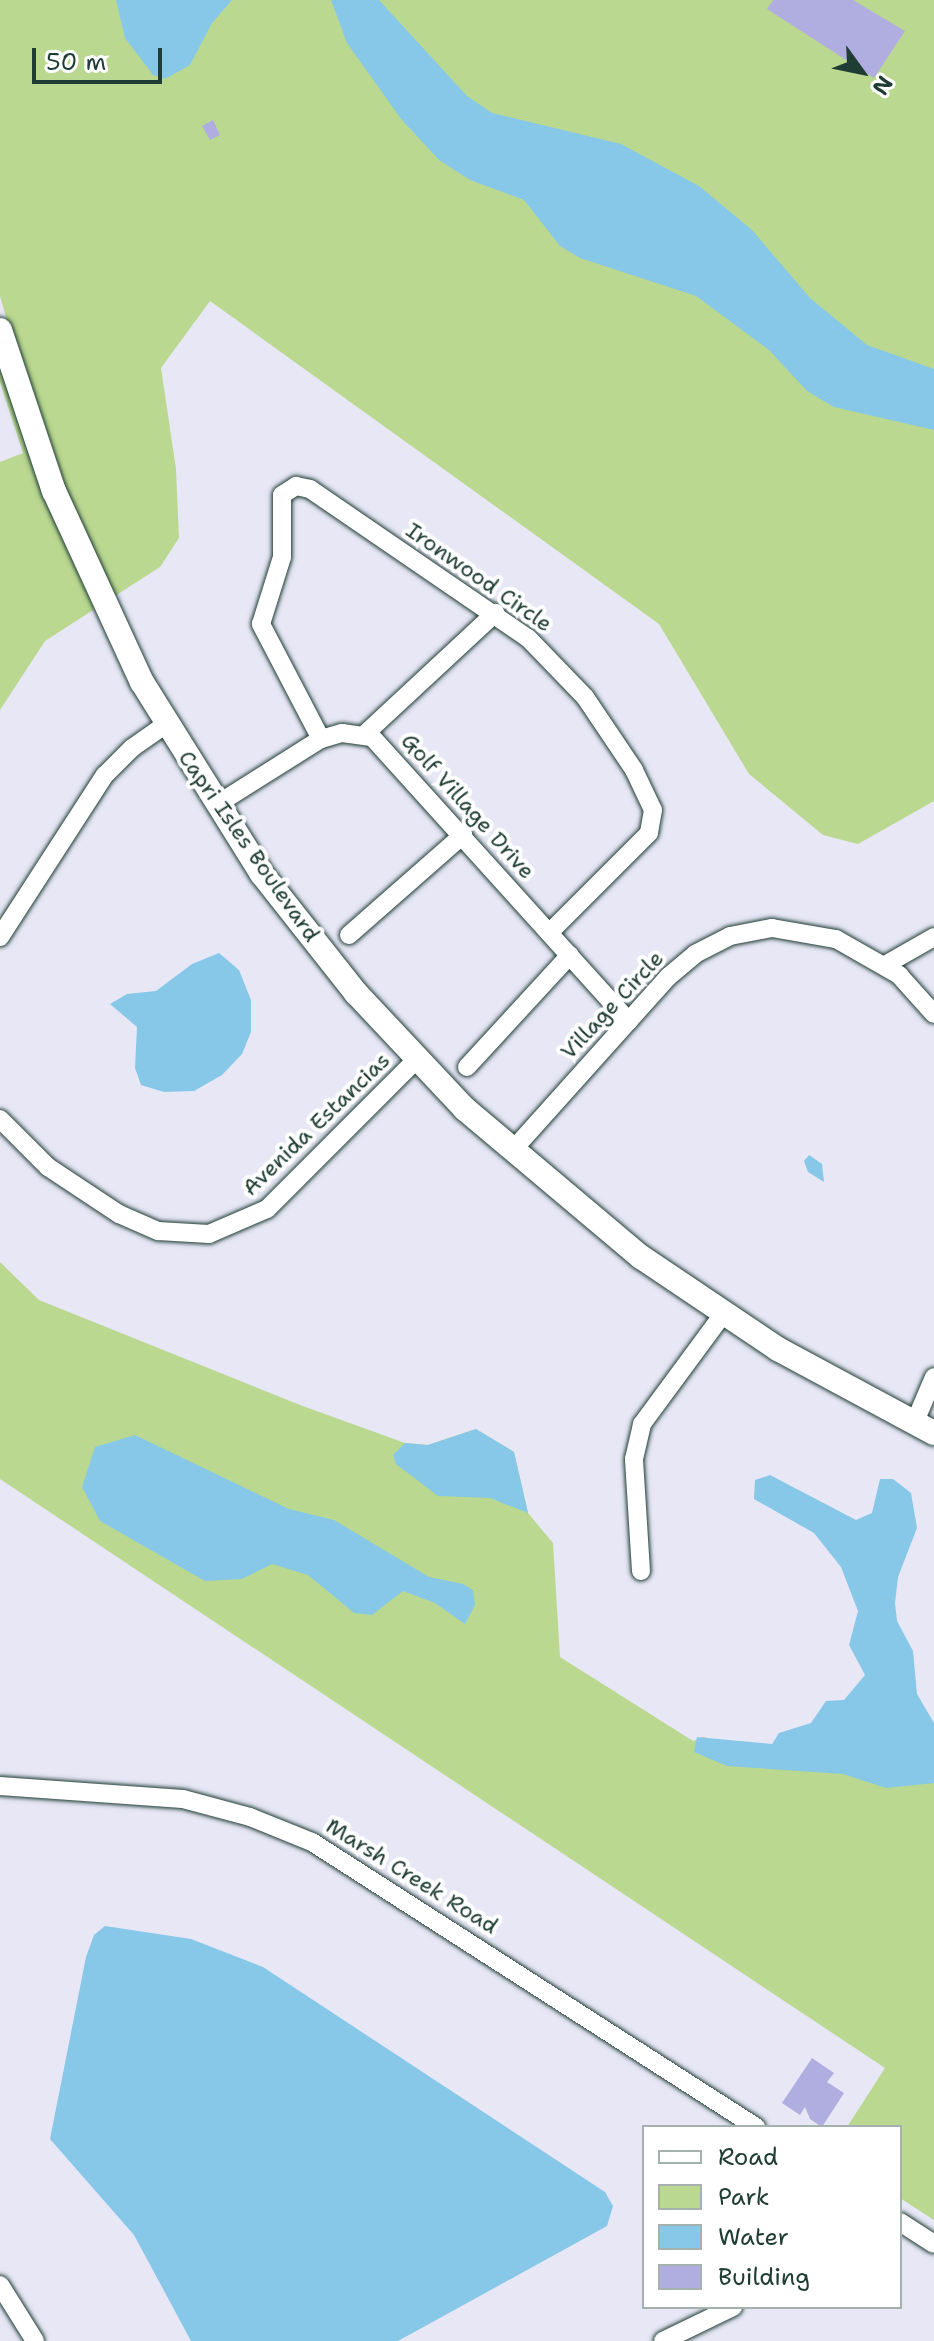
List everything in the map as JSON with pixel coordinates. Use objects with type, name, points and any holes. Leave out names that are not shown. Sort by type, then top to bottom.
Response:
[{"type":"street","name":"Capri Isles Boulevard","points":[[0,330],[36,446],[67,524],[166,724],[216,805],[292,915],[417,1059],[512,1151],[641,1257],[723,1314],[924,1428]]},
{"type":"street","name":"Ironwood Circle","points":[[321,739],[261,624],[282,557],[280,503],[287,488],[310,489],[495,613],[541,650],[585,697],[653,810],[643,840],[550,932]]},
{"type":"street","points":[[365,734],[495,613]]},
{"type":"street","points":[[0,937],[105,775],[132,748],[166,724]]},
{"type":"street","name":"Golf Village Drive","points":[[216,805],[321,739],[342,733],[365,734],[389,752],[550,932]]},
{"type":"street","points":[[349,935],[463,835]]},
{"type":"street","name":"Village Circle","points":[[512,1151],[629,1021],[695,954],[750,931],[818,934],[885,965],[934,1014]]},
{"type":"street","points":[[550,932],[629,1021]]},
{"type":"street","points":[[885,965],[934,937]]},
{"type":"street","points":[[467,1067],[570,955]]},
{"type":"street","name":"Avenida Estancias","points":[[0,1119],[48,1167],[119,1214],[171,1234],[209,1234],[267,1209],[417,1059]]},
{"type":"street","points":[[641,1571],[634,1459],[642,1424],[723,1314]]},
{"type":"street","points":[[924,1428],[934,1377]]},
{"type":"street","name":"Marsh Creek Road","points":[[0,1786],[183,1799],[250,1817],[312,1842],[753,2125]]},
{"type":"street","points":[[902,2223],[934,2244]]},
{"type":"street","points":[[0,2285],[35,2341]]},
{"type":"street","points":[[663,2341],[729,2309]]},
{"type":"green space","points":[[0,0],[934,0],[934,801],[858,844],[823,835],[749,774],[659,624],[210,301],[161,368],[176,469],[179,538],[160,567],[45,641],[0,710],[0,462],[23,453],[0,382],[0,365],[34,468],[28,394],[0,296]]},
{"type":"green space","points":[[0,1262],[39,1300],[300,1405],[405,1443],[428,1445],[476,1429],[514,1452],[528,1513],[553,1543],[560,1657],[693,1741],[703,1737],[728,1744],[772,1744],[934,1727],[934,2220],[902,2199],[902,2125],[848,2125],[885,2068],[0,1479]]},
{"type":"water","points":[[116,0],[232,0],[212,23],[190,65],[165,79],[153,75],[125,38]]},
{"type":"water","points":[[331,0],[379,0],[467,96],[492,113],[621,144],[699,186],[752,230],[810,298],[867,345],[934,369],[934,430],[834,407],[807,391],[769,350],[696,296],[580,258],[560,246],[524,200],[470,180],[439,160],[401,119],[347,43]]},
{"type":"water","points":[[219,953],[239,970],[251,1000],[251,1032],[242,1054],[222,1075],[194,1091],[164,1092],[141,1085],[135,1068],[137,1027],[110,1004],[127,994],[156,991],[192,964]]},
{"type":"water","points":[[809,1155],[822,1164],[824,1182],[808,1172],[804,1161]]},
{"type":"water","points":[[476,1429],[514,1452],[528,1513],[490,1498],[438,1496],[396,1464],[393,1455],[405,1443],[428,1445]]},
{"type":"water","points":[[135,1435],[289,1509],[334,1520],[429,1577],[463,1584],[473,1590],[475,1605],[465,1624],[435,1603],[403,1591],[372,1615],[354,1613],[308,1575],[272,1564],[242,1579],[205,1581],[100,1521],[82,1487],[95,1447]]},
{"type":"water","points":[[770,1475],[856,1520],[872,1513],[880,1479],[893,1479],[911,1493],[917,1528],[898,1577],[895,1603],[897,1621],[913,1651],[917,1694],[934,1723],[934,1783],[886,1788],[843,1774],[727,1766],[694,1752],[697,1737],[772,1744],[779,1733],[811,1723],[826,1701],[844,1700],[865,1675],[849,1645],[858,1611],[841,1567],[814,1533],[754,1499],[755,1480]]},
{"type":"water","points":[[105,1926],[191,1939],[263,1967],[605,2192],[613,2206],[607,2226],[398,2341],[191,2341],[134,2235],[50,2139],[86,1957],[94,1935]]},
{"type":"building","points":[[773,0],[853,0],[905,31],[874,78],[767,9]]},
{"type":"building","points":[[213,120],[220,135],[210,140],[202,126]]},
{"type":"building","points":[[812,2058],[834,2073],[827,2082],[844,2093],[823,2125],[810,2119],[805,2107],[800,2115],[782,2103]]}]
